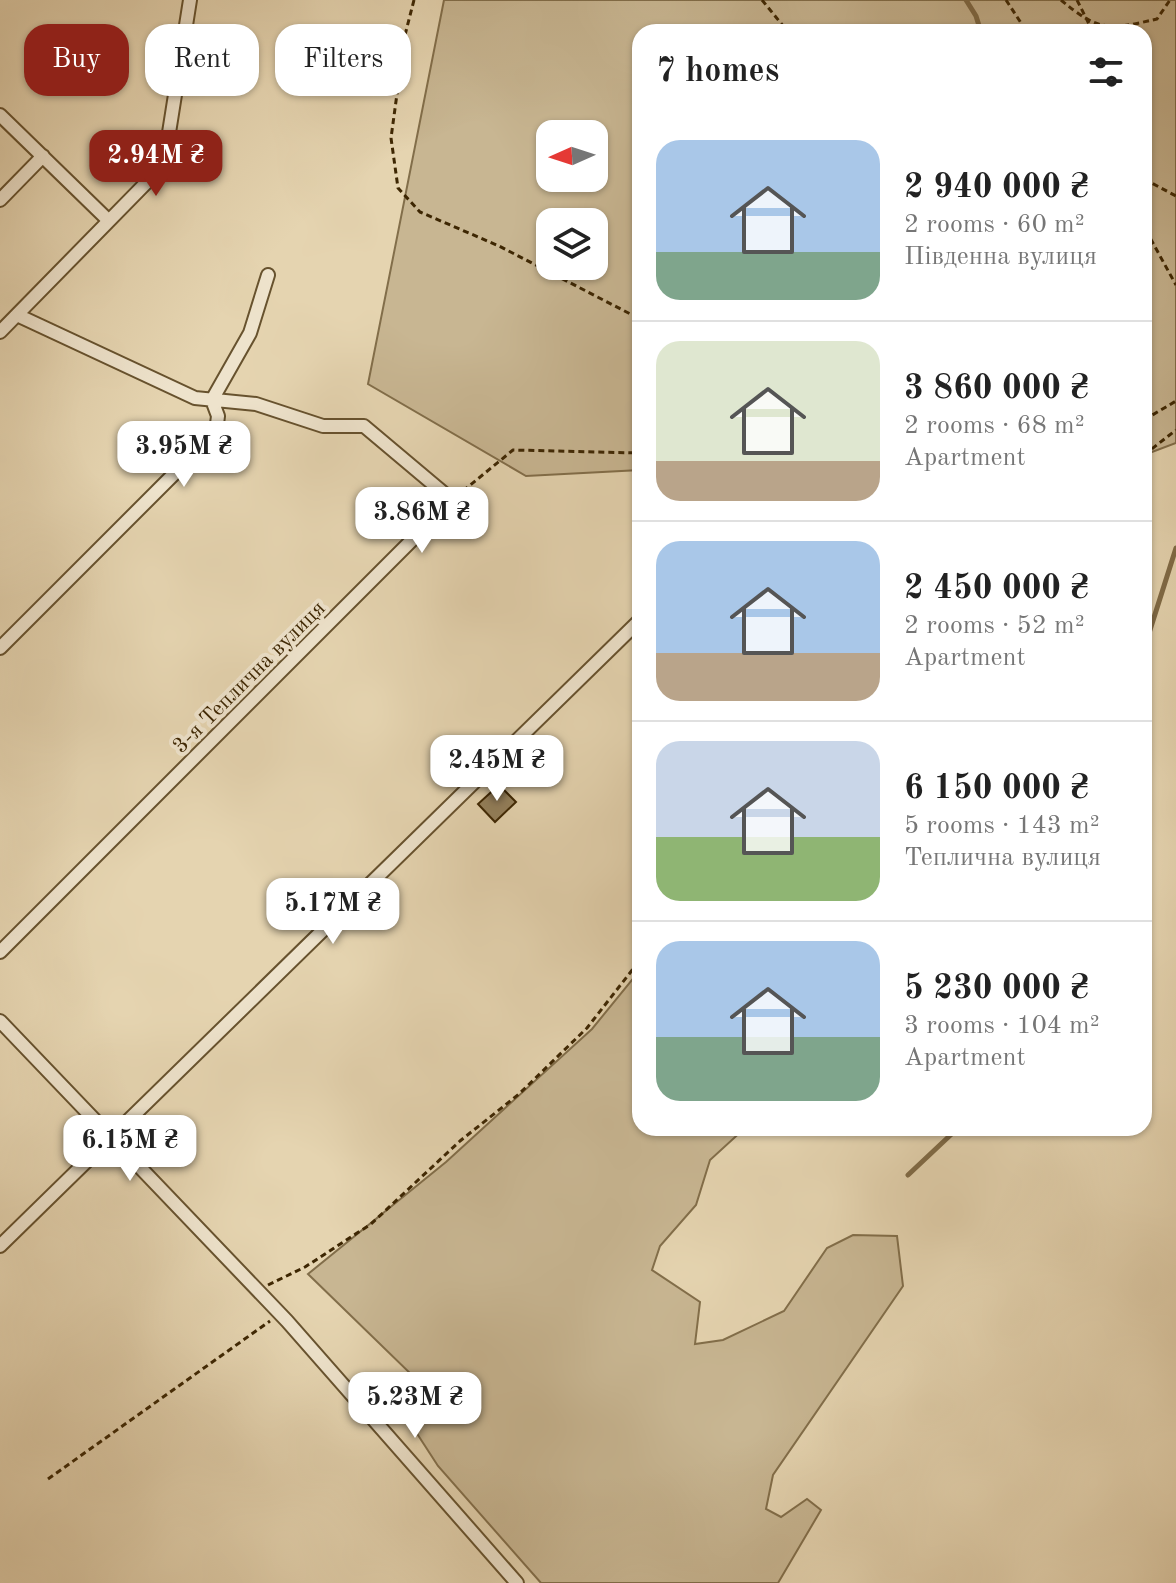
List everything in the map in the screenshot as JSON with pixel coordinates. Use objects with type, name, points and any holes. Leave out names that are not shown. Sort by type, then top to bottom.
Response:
[{"type":"street","points":[[0,332],[149,180],[161,161],[168,139],[190,0]]},
{"type":"street","points":[[0,115],[108,220]]},
{"type":"street","points":[[0,200],[43,156]]},
{"type":"street","points":[[0,648],[210,440],[219,424],[212,400],[250,333],[268,275]]},
{"type":"street","points":[[17,315],[195,398],[256,404],[323,426],[364,426],[452,500]]},
{"type":"street","name":"3-я Теплична вулиця","points":[[0,952],[452,500]]},
{"type":"street","points":[[0,1246],[632,628]]},
{"type":"street","points":[[0,1021],[283,1317],[517,1583]]},
{"type":"path","points":[[414,0],[405,35],[391,138],[398,188],[420,212],[499,246],[632,315]]},
{"type":"path","points":[[762,0],[782,24]]},
{"type":"path","points":[[1006,0],[1022,24]]},
{"type":"path","points":[[1061,0],[1088,22],[1101,24]]},
{"type":"path","points":[[1077,0],[1088,22]]},
{"type":"path","points":[[1134,24],[1157,19],[1170,0]]},
{"type":"path","points":[[1152,183],[1176,196]]},
{"type":"path","points":[[1152,241],[1176,285]]},
{"type":"path","points":[[1152,415],[1176,401]]},
{"type":"path","points":[[1152,449],[1176,430]]},
{"type":"path","points":[[452,500],[513,450],[632,453]]},
{"type":"path","points":[[257,1290],[305,1267],[371,1224],[460,1141],[519,1094],[587,1028],[632,970]]},
{"type":"path","points":[[48,1479],[283,1317]]},
{"type":"shaded area","points":[[444,0],[1176,0],[1176,443],[1152,452],[1152,24],[632,24],[632,470],[526,476],[368,384]]},
{"type":"shaded area","points":[[632,980],[632,1136],[736,1136],[710,1160],[696,1205],[660,1246],[652,1270],[700,1302],[695,1344],[723,1340],[784,1311],[827,1248],[853,1235],[897,1236],[903,1286],[773,1475],[766,1509],[781,1517],[807,1499],[821,1510],[778,1583],[541,1583],[438,1466],[405,1415],[413,1376],[308,1274],[446,1162],[592,1029]]},
{"type":"building","points":[[499,785],[516,802],[495,822],[478,804]]},
{"type":"waterway","points":[[966,0],[978,24]]},
{"type":"waterway","points":[[1152,624],[1176,548]]},
{"type":"waterway","points":[[908,1175],[949,1136]]}]
